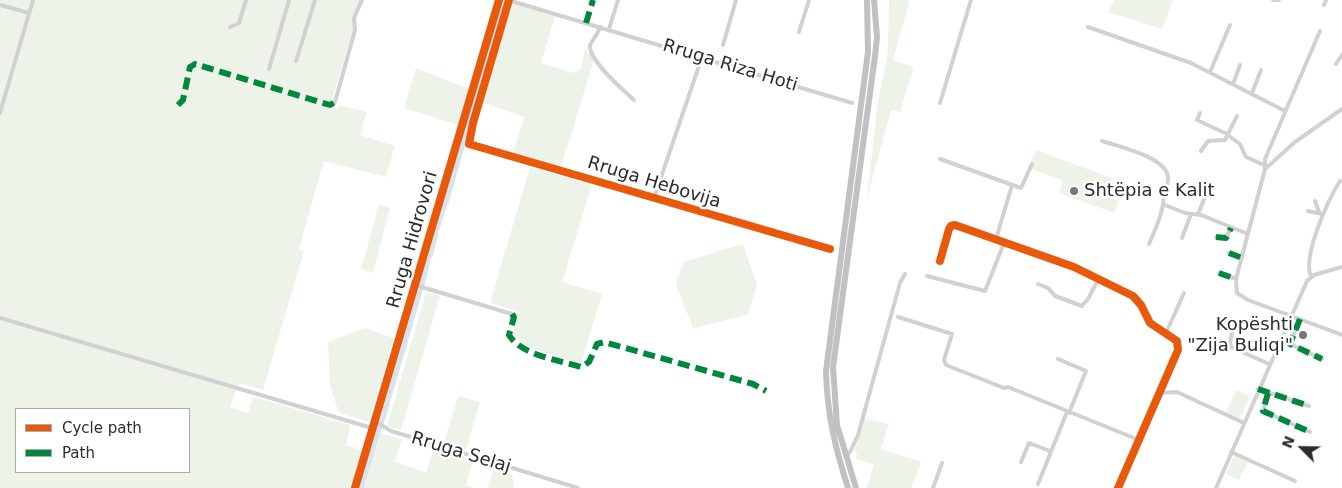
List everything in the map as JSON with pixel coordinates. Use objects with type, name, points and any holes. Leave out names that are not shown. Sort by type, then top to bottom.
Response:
[{"type":"highway","points":[[848,488],[832,435],[827,404],[826,371],[868,52],[867,0]]},
{"type":"highway","points":[[856,488],[845,456],[835,411],[834,361],[876,56],[877,37],[874,0]]},
{"type":"street","points":[[0,113],[33,0]]},
{"type":"street","points":[[230,27],[239,23],[246,0]]},
{"type":"street","points":[[269,69],[289,0]]},
{"type":"street","points":[[296,61],[315,0]]},
{"type":"street","points":[[334,102],[355,30],[354,18],[362,0]]},
{"type":"street","name":"Rruga Hidrovori","points":[[355,488],[499,0]]},
{"type":"street","name":"Rruga Riza Hoti","points":[[508,0],[852,103]]},
{"type":"street","name":"Rruga Hebovija","points":[[508,0],[475,114],[469,144],[830,249]]},
{"type":"street","points":[[609,29],[618,0]]},
{"type":"street","points":[[723,45],[736,0]]},
{"type":"street","points":[[799,32],[809,0]]},
{"type":"street","points":[[940,104],[971,0]]},
{"type":"street","points":[[1273,0],[1278,0]]},
{"type":"street","points":[[1324,5],[1326,0]]},
{"type":"street","points":[[0,5],[29,14]]},
{"type":"street","points":[[1210,72],[1230,25]]},
{"type":"street","points":[[601,27],[590,45],[591,54],[614,82],[634,100]]},
{"type":"street","points":[[1088,27],[1158,50],[1210,72],[1285,111]]},
{"type":"street","points":[[1320,31],[1285,111],[1265,167],[1236,279],[1237,292],[1242,297],[1342,335]]},
{"type":"street","points":[[1336,64],[1342,55]]},
{"type":"street","name":"Rruga Hebovija","points":[[654,198],[702,57]]},
{"type":"street","points":[[1233,84],[1240,65]]},
{"type":"street","points":[[1252,93],[1261,70]]},
{"type":"street","points":[[1265,167],[1295,142],[1342,109]]},
{"type":"street","points":[[1200,114],[1197,120],[1228,135],[1240,144],[1246,157],[1265,167]]},
{"type":"street","points":[[1201,151],[1205,143],[1223,142],[1236,116]]},
{"type":"street","points":[[1102,141],[1151,158],[1162,165],[1168,178],[1164,196],[1165,205],[1149,244]]},
{"type":"street","points":[[940,159],[1018,188],[1023,186],[1032,164]]},
{"type":"street","points":[[1308,211],[1320,213],[1329,206],[1340,182]]},
{"type":"street","points":[[996,238],[1012,185]]},
{"type":"street","points":[[1198,214],[1205,197]]},
{"type":"street","points":[[1216,488],[1269,364],[1311,277],[1309,261],[1320,213],[1315,201]]},
{"type":"street","points":[[1165,205],[1191,214],[1198,214],[1248,234]]},
{"type":"street","points":[[1182,238],[1191,214]]},
{"type":"street","points":[[940,261],[951,226],[956,225],[996,238],[1004,243],[1074,268],[1137,300],[1150,323],[1179,344],[1118,488]]},
{"type":"street","points":[[1216,236],[1226,238],[1231,228]]},
{"type":"street","points":[[927,276],[985,291],[1004,243]]},
{"type":"street","points":[[1229,253],[1242,258]]},
{"type":"street","points":[[1311,277],[1342,267]]},
{"type":"street","points":[[1219,273],[1236,279]]},
{"type":"street","points":[[845,456],[850,452],[858,435],[896,296],[905,274]]},
{"type":"street","points":[[1038,284],[1048,288],[1055,296],[1082,306],[1088,300],[1098,280]]},
{"type":"street","points":[[415,285],[512,314]]},
{"type":"street","points":[[1166,333],[1184,293]]},
{"type":"street","points":[[898,317],[952,334],[944,360],[946,365],[1004,388],[1008,387],[1068,413],[1139,440]]},
{"type":"street","points":[[0,318],[372,428]]},
{"type":"street","points":[[1300,319],[1290,344],[1322,358]]},
{"type":"street","points":[[1224,322],[1233,328],[1230,342],[1231,347],[1269,364]]},
{"type":"street","points":[[1038,484],[1050,451],[1086,371],[1058,359]]},
{"type":"street","points":[[1258,389],[1309,406]]},
{"type":"street","points":[[1159,393],[1177,392],[1244,423]]},
{"type":"street","points":[[1268,393],[1262,411],[1310,432]]},
{"type":"street","name":"Rruga Selaj","points":[[375,421],[391,431],[578,488]]},
{"type":"street","points":[[1021,462],[1029,444],[1050,451]]},
{"type":"street","points":[[1231,452],[1295,481]]},
{"type":"street","points":[[933,488],[942,463]]},
{"type":"shaded area","points":[[0,0],[362,0],[330,106],[338,109],[339,105],[367,112],[360,135],[395,146],[386,177],[324,161],[299,249],[304,251],[263,390],[239,383],[230,407],[248,413],[253,397],[351,425],[346,445],[374,455],[381,433],[402,439],[395,462],[426,472],[434,448],[473,460],[466,485],[474,488],[0,488]]},
{"type":"shaded area","points":[[889,0],[910,0],[893,60],[914,67],[900,112],[891,110],[867,199],[877,107],[888,51]]},
{"type":"shaded area","points":[[1114,0],[1173,0],[1162,29],[1108,12]]},
{"type":"shaded area","points":[[511,3],[555,16],[541,63],[574,73],[581,69],[585,49],[594,60],[561,167],[513,154],[524,117],[481,102]]},
{"type":"shaded area","points":[[416,68],[469,89],[458,125],[404,108]]},
{"type":"shaded area","points":[[1036,150],[1112,178],[1105,196],[1119,201],[1114,213],[1059,193],[1063,181],[1032,169],[1034,163],[1031,162]]},
{"type":"shaded area","points":[[530,167],[592,185],[562,282],[602,294],[581,364],[523,345],[513,333],[519,312],[490,303]]},
{"type":"shaded area","points":[[379,205],[390,208],[373,273],[361,269]]},
{"type":"shaded area","points":[[743,244],[757,285],[748,315],[693,328],[676,285],[683,262]]},
{"type":"shaded area","points":[[426,292],[440,296],[401,430],[387,426]]},
{"type":"shaded area","points":[[365,328],[394,338],[369,422],[339,413],[330,386],[328,342]]},
{"type":"shaded area","points":[[1236,390],[1250,396],[1240,419],[1226,413]]},
{"type":"shaded area","points":[[458,396],[480,402],[466,450],[444,443]]},
{"type":"shaded area","points":[[864,418],[889,424],[881,449],[921,462],[911,488],[867,488],[874,464],[856,459],[857,453],[854,450]]},
{"type":"shaded area","points":[[1234,456],[1248,462],[1239,480],[1226,474]]},
{"type":"shaded area","points":[[494,467],[511,472],[514,482],[513,488],[488,488]]},
{"type":"waterway","points":[[463,141],[504,0]]},
{"type":"waterway","points":[[446,203],[463,143]]},
{"type":"waterway","points":[[437,229],[444,206]]},
{"type":"waterway","points":[[430,256],[436,233]]},
{"type":"waterway","points":[[422,285],[428,260]]},
{"type":"waterway","points":[[382,421],[420,291]]},
{"type":"waterway","points":[[361,488],[380,426]]},
{"type":"marked path","points":[[586,23],[593,0]]},
{"type":"marked path","points":[[178,105],[183,100],[190,67],[195,64],[330,105],[335,102]]},
{"type":"marked path","points":[[1216,237],[1226,238],[1231,228]]},
{"type":"marked path","points":[[1229,253],[1242,258]]},
{"type":"marked path","points":[[1219,273],[1236,279]]},
{"type":"marked path","points":[[512,314],[514,317],[509,335],[515,342],[532,353],[581,367],[589,362],[597,344],[604,342],[753,384],[766,391]]},
{"type":"marked path","points":[[1300,319],[1290,344],[1322,359]]},
{"type":"marked path","points":[[1258,389],[1309,406]]},
{"type":"marked path","points":[[1268,393],[1263,411],[1310,432]]},
{"type":"cycle path","points":[[355,488],[499,0]]},
{"type":"cycle path","points":[[509,0],[473,123],[469,144],[830,249]]},
{"type":"cycle path","points":[[940,261],[949,229],[955,225],[1074,267],[1133,296],[1141,305],[1150,323],[1177,341],[1178,350],[1118,488]]},
{"type":"place","name":"Shtëpia e Kalit","points":[[1074,191]]},
{"type":"place","name":"Kopështi \"Zija Buliqi\"","points":[[1303,335]]}]
